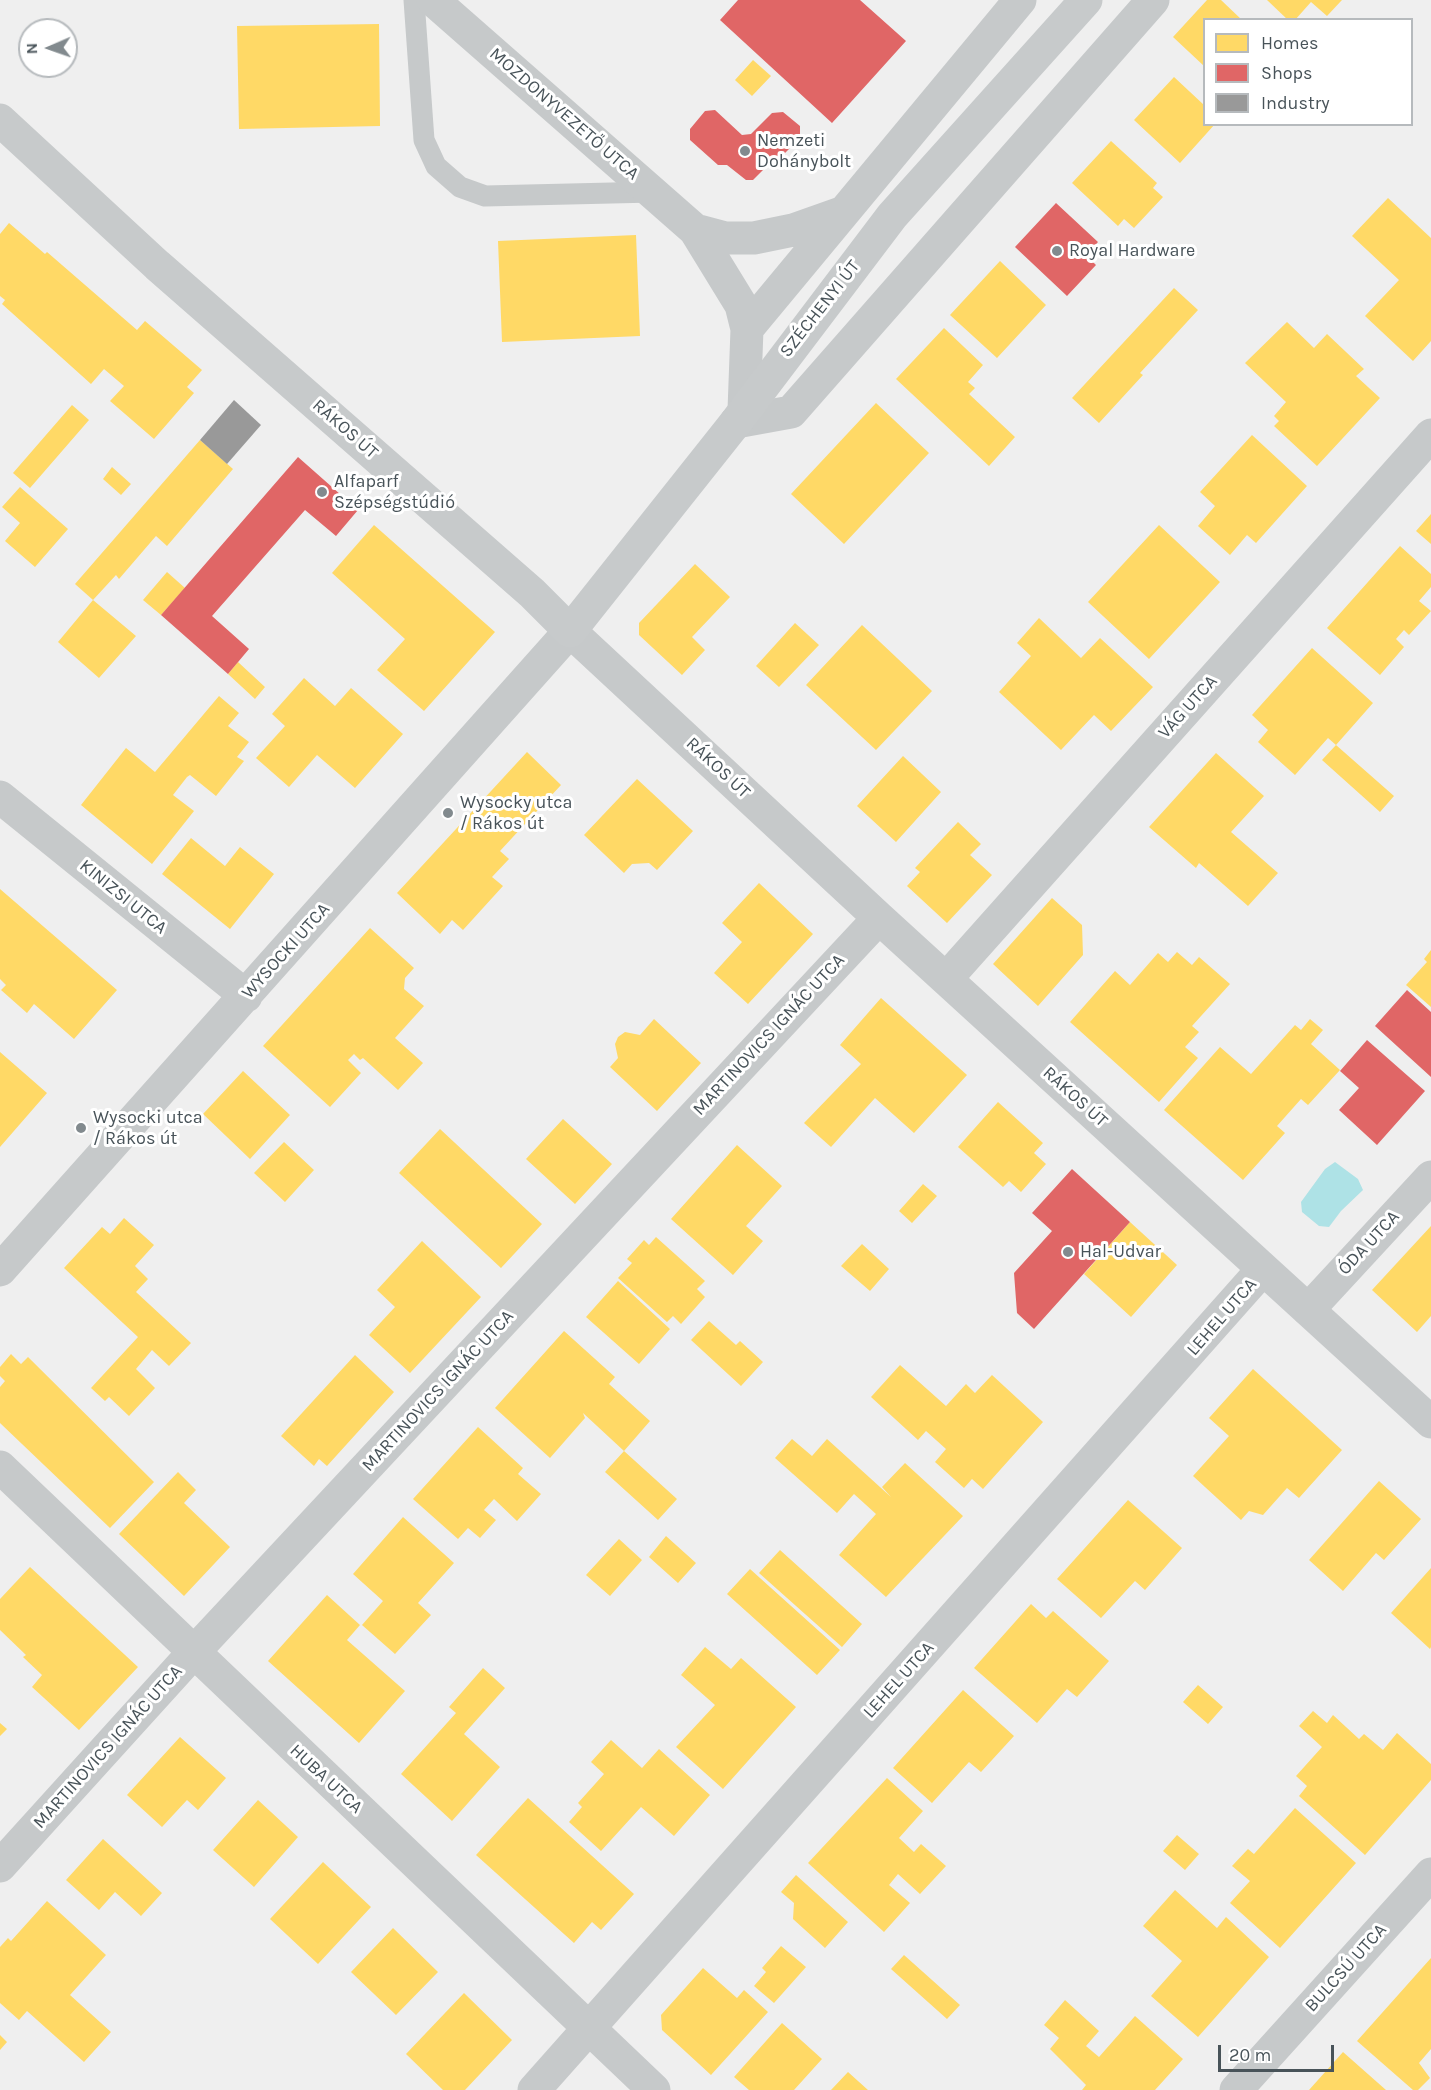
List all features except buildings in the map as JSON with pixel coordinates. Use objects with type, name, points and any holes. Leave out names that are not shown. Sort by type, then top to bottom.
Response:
[{"type":"street","name":"MOZDONYVEZETŐ UTCA","points":[[433,0],[695,230],[741,305],[747,330],[740,416]]},
{"type":"street","points":[[747,330],[1020,0]]},
{"type":"street","name":"SZÉCHENYI ÚT","points":[[570,631],[740,416],[892,216],[1086,0]]},
{"type":"street","points":[[740,416],[791,412],[1153,0]]},
{"type":"street","name":"RÁKOS ÚT","points":[[0,120],[157,265],[532,593],[879,918],[1431,1422]]},
{"type":"street","name":"MOZDONYVEZETŐ UTCA","points":[[695,230],[725,238],[754,238],[793,230],[842,213]]},
{"type":"street","name":"VÁG UTCA","points":[[946,979],[1431,435]]},
{"type":"street","name":"WYSOCKI UTCA","points":[[0,1270],[570,631]]},
{"type":"street","name":"KINIZSI UTCA","points":[[0,797],[246,996]]},
{"type":"street","name":"MARTINOVICS IGNÁC UTCA","points":[[0,1866],[194,1653],[879,918]]},
{"type":"street","name":"ÓDA UTCA","points":[[1308,1310],[1431,1177]]},
{"type":"street","name":"LEHEL UTCA","points":[[534,2090],[1263,1269]]},
{"type":"street","name":"HUBA UTCA","points":[[0,1467],[654,2090]]},
{"type":"street","name":"BULCSÚ UTCA","points":[[1236,2090],[1431,1874]]},
{"type":"lane","points":[[414,0],[424,140],[436,166],[460,187],[484,196],[654,192]]},
{"type":"water","points":[[1335,1162],[1358,1179],[1363,1190],[1341,1211],[1329,1227],[1319,1226],[1302,1212],[1301,1202],[1325,1169]]},
{"type":"place","name":"Nemzeti Dohánybolt","points":[[745,151]]},
{"type":"place","name":"Royal Hardware","points":[[1057,251]]},
{"type":"place","name":"Alfaparf Szépségstúdió","points":[[322,492]]},
{"type":"place","name":"Wysocky utca / Rákos út","points":[[448,813]]},
{"type":"place","name":"Wysocki utca / Rákos út","points":[[81,1128]]},
{"type":"place","name":"Hal-Udvar","points":[[1068,1252]]}]
